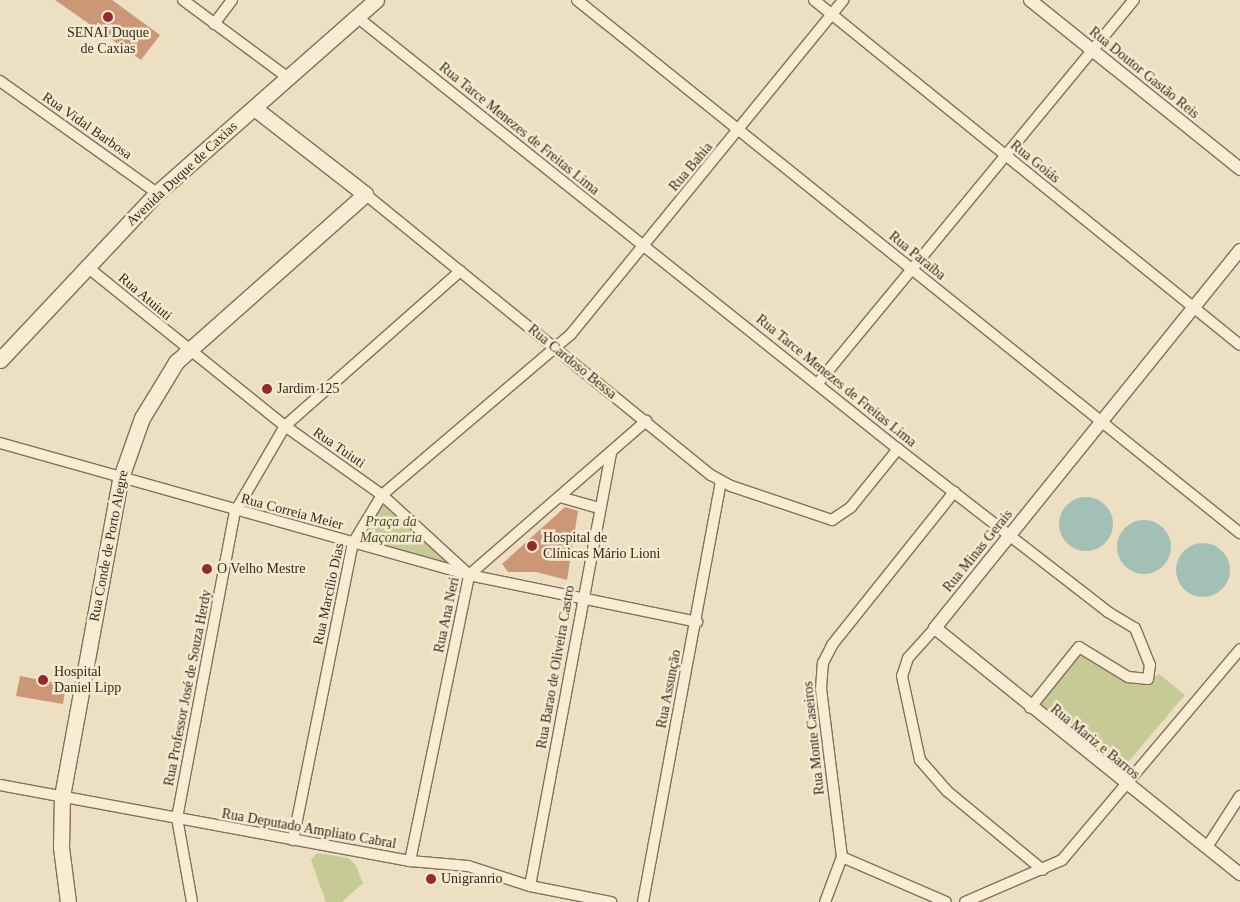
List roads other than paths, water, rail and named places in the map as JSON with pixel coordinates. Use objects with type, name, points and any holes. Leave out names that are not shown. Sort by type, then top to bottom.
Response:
[{"type":"main road","name":"Avenida Duque de Caxias","points":[[0,360],[86,266],[157,193],[376,0]]},
{"type":"main road","name":"Rua Cardoso Bessa","points":[[254,108],[365,194]]},
{"type":"main road","name":"Rua Conde de Porto Alegre","points":[[68,902],[61,847],[62,796],[120,480],[142,418],[188,350],[365,194]]},
{"type":"street","points":[[184,0],[288,77]]},
{"type":"street","points":[[214,24],[232,0]]},
{"type":"street","name":"Rua Paraíba","points":[[577,0],[1099,424],[1240,533]]},
{"type":"street","name":"Rua Goiás","points":[[814,0],[1240,345]]},
{"type":"street","name":"Rua Bahia","points":[[557,349],[739,131],[843,0]]},
{"type":"street","name":"Rua Doutor Gastão Reis","points":[[1030,0],[1240,169]]},
{"type":"street","points":[[818,383],[914,272],[1134,0]]},
{"type":"street","name":"Rua Tarce Menezes de Freitas Lima","points":[[357,17],[818,383],[898,449],[1108,612],[1135,628],[1152,670],[1148,679],[1133,679],[1080,647],[1030,708]]},
{"type":"street","name":"Rua Vidal Barbosa","points":[[0,82],[157,193]]},
{"type":"street","name":"Rua Cardoso Bessa","points":[[365,194],[721,481],[832,520],[851,507],[898,449]]},
{"type":"street","name":"Rua Minas Gerais","points":[[1043,870],[947,792],[920,760],[902,676],[908,658],[1011,535],[1240,250]]},
{"type":"street","name":"Rua Atuiuti","points":[[86,266],[188,350]]},
{"type":"street","name":"Rua Professor José de Souza Herdy","points":[[192,902],[177,818],[235,512],[285,426],[460,271]]},
{"type":"street","name":"Rua Marcílio Dias","points":[[293,840],[353,543],[382,495],[557,349]]},
{"type":"street","name":"Rua Tuiuti","points":[[188,350],[285,426],[382,495],[468,575]]},
{"type":"street","name":"Rua Ana Neri","points":[[410,861],[468,575],[646,421]]},
{"type":"street","name":"Rua Correia Meier","points":[[0,444],[120,480],[468,575],[582,596],[697,622]]},
{"type":"street","name":"Rua Barao de Oliveira Castro","points":[[530,886],[582,596],[610,454]]},
{"type":"street","name":"Rua Assunção","points":[[643,902],[697,622],[721,481]]},
{"type":"street","name":"Rua Monte Caseiros","points":[[825,902],[842,857],[821,689],[823,663],[832,645],[954,492]]},
{"type":"street","points":[[560,497],[599,508]]},
{"type":"street","name":"Rua Mariz e Barros","points":[[935,628],[1126,786],[1240,874]]},
{"type":"street","points":[[965,902],[1043,870],[1062,860],[1240,649]]},
{"type":"street","name":"Rua Deputado Ampliato Cabral","points":[[0,785],[410,861],[468,866],[530,886],[611,902]]},
{"type":"street","points":[[1207,847],[1240,796]]},
{"type":"street","points":[[842,857],[946,902]]},
{"type":"water","points":[[1081,497],[1091,497],[1101,501],[1109,509],[1113,524],[1109,539],[1101,547],[1091,551],[1081,551],[1071,547],[1063,539],[1059,529],[1059,519],[1063,509],[1071,501]]},
{"type":"water","points":[[1139,520],[1149,520],[1159,524],[1167,532],[1171,547],[1167,562],[1159,570],[1149,574],[1139,574],[1129,570],[1121,562],[1117,552],[1117,542],[1121,532],[1129,524]]},
{"type":"water","points":[[1198,543],[1208,543],[1218,547],[1226,555],[1230,570],[1226,585],[1218,593],[1208,597],[1198,597],[1188,593],[1180,585],[1176,575],[1176,565],[1180,555],[1188,547]]},
{"type":"place","name":"SENAI Duque de Caxias","points":[[108,17]]},
{"type":"place","name":"Jardim 125","points":[[267,389]]},
{"type":"place","name":"Hospital de Clínicas Mário Lioni","points":[[532,546]]},
{"type":"place","name":"O Velho Mestre","points":[[207,569]]},
{"type":"place","name":"Hospital Daniel Lipp","points":[[43,680]]},
{"type":"place","name":"Unigranrio","points":[[431,879]]},
{"type":"park label","name":"Praça da Maçonaria","points":[[391,530]]}]
